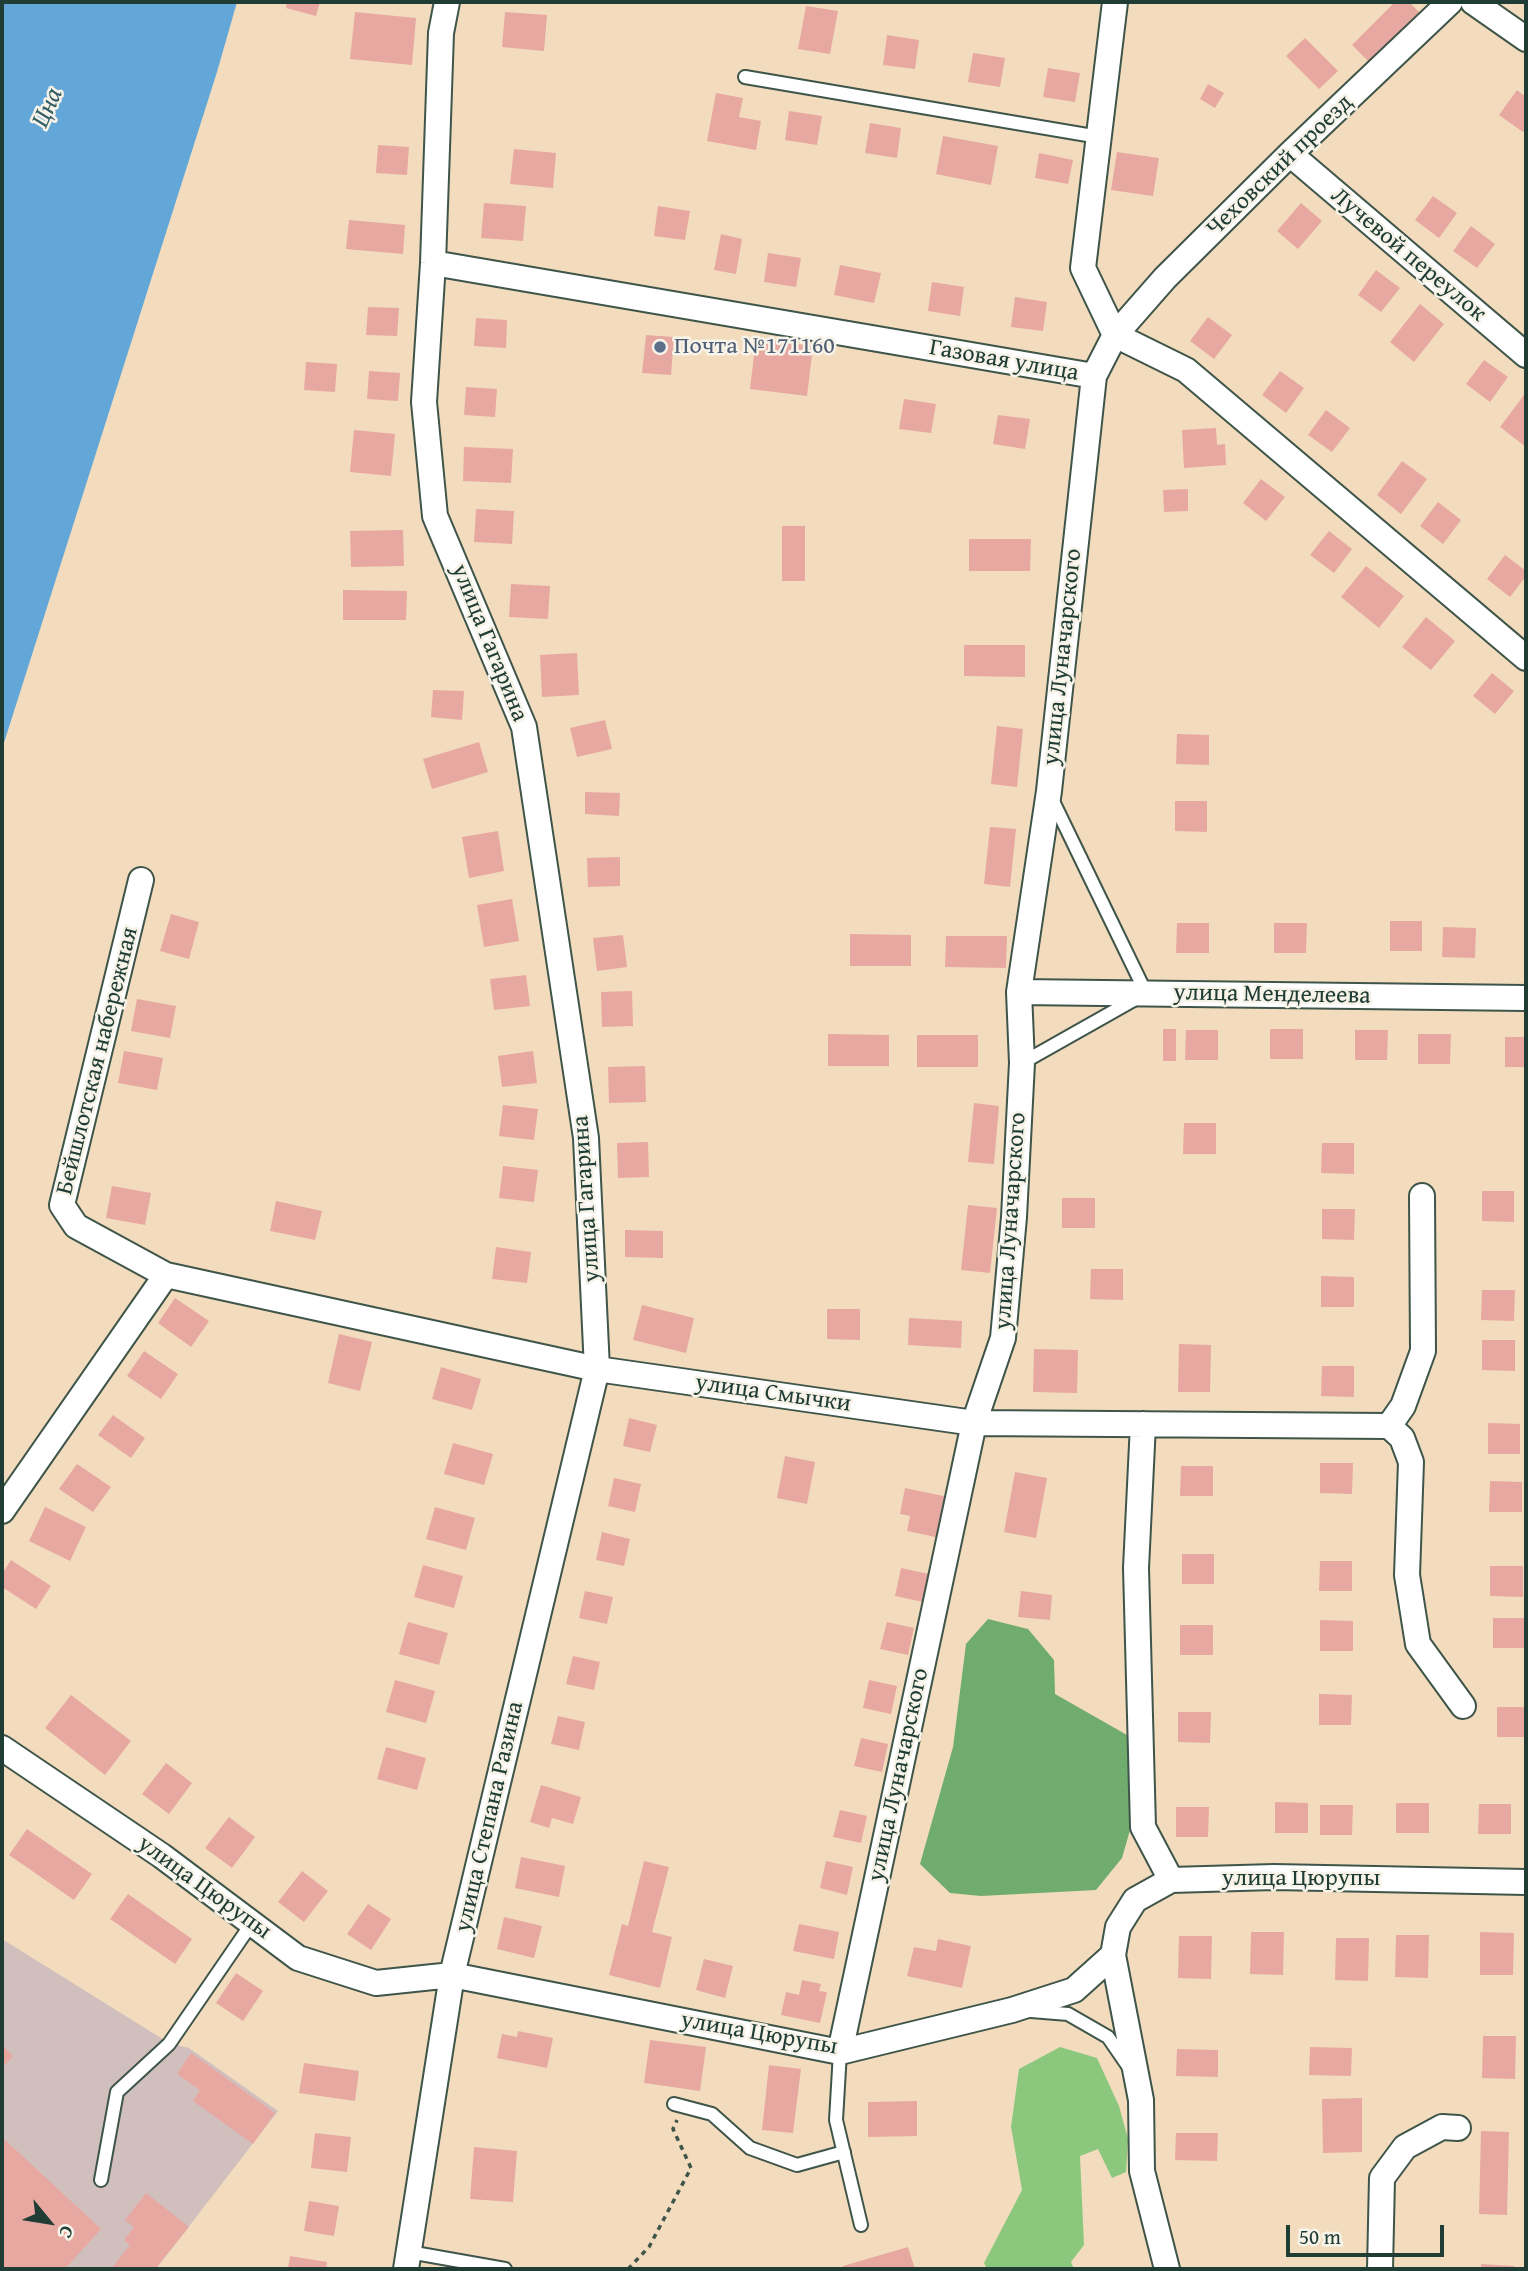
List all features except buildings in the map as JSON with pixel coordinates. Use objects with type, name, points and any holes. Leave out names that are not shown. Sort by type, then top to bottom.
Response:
[{"type":"street","name":"улица Гагарина","points":[[447,2],[441,33],[433,263],[424,402],[435,516],[524,727],[586,1138],[597,1369]]},
{"type":"street","points":[[1115,2],[1083,268],[1115,335],[1186,370],[1526,659]]},
{"type":"street","name":"Чеховский проезд","points":[[1115,335],[1165,278],[1450,2]]},
{"type":"street","points":[[1473,2],[1526,39]]},
{"type":"street","name":"Лучевой переулок","points":[[1290,155],[1526,355]]},
{"type":"street","name":"Газовая улица","points":[[433,263],[1094,376],[1115,335]]},
{"type":"street","name":"улица Луначарского","points":[[840,2052],[974,1423],[1003,1338],[1014,1217],[1023,1063],[1019,992],[1049,791],[1094,376]]},
{"type":"street","name":"Бейшлотская набережная","points":[[141,880],[62,1205],[76,1226],[166,1275]]},
{"type":"street","name":"улица Менделеева","points":[[1019,992],[1526,998]]},
{"type":"street","points":[[1422,1196],[1423,1351],[1404,1406],[1389,1426],[1402,1438],[1411,1462],[1407,1575],[1418,1644],[1463,1706]]},
{"type":"street","points":[[2,1511],[166,1275]]},
{"type":"street","name":"улица Смычки","points":[[166,1275],[597,1369],[974,1423],[1389,1426]]},
{"type":"street","name":"улица Степана Разина","points":[[407,2260],[452,1975],[597,1369]]},
{"type":"street","points":[[1143,1424],[1136,1569],[1143,1826],[1171,1880]]},
{"type":"street","name":"улица Цюрупы","points":[[2,1748],[162,1856],[298,1958],[376,1983],[452,1975],[840,2052],[1012,2010],[1074,1990],[1113,1955],[1118,1927],[1135,1900],[1171,1880],[1274,1877],[1526,1882]]},
{"type":"street","points":[[1113,1955],[1141,2100],[1142,2171],[1167,2269]]},
{"type":"street","points":[[1380,2269],[1382,2178],[1405,2147],[1442,2127],[1458,2128]]},
{"type":"lane","points":[[745,77],[1099,136]]},
{"type":"lane","points":[[1023,1063],[1146,993],[1049,791]]},
{"type":"lane","points":[[101,2180],[117,2092],[169,2043],[252,1923]]},
{"type":"lane","points":[[1012,2010],[1068,2014],[1108,2038],[1137,2077]]},
{"type":"lane","points":[[840,2052],[836,2120],[861,2225]]},
{"type":"lane","points":[[678,2105],[712,2115],[750,2148],[797,2165],[844,2152]]},
{"type":"lane","points":[[407,2260],[503,2269]]},
{"type":"path","points":[[628,2269],[649,2247],[691,2168],[673,2129],[678,2105]]},
{"type":"shaded area","points":[[2,1939],[169,2043],[189,2048],[278,2111],[156,2269],[2,2269]]},
{"type":"green space","points":[[988,1619],[1028,1629],[1054,1660],[1055,1694],[1127,1735],[1132,1823],[1122,1858],[1096,1890],[981,1896],[950,1893],[920,1864],[953,1747],[966,1644]]},
{"type":"green space","points":[[1060,2047],[1097,2058],[1119,2106],[1128,2139],[1126,2172],[1112,2178],[1098,2149],[1080,2156],[1084,2245],[1071,2262],[1074,2269],[987,2269],[984,2263],[1022,2190],[1011,2127],[1019,2069]]},
{"type":"water","name":"Цна","points":[[2,2],[237,2],[2,749]]},
{"type":"place","name":"Почта №171160","points":[[660,347]]}]
